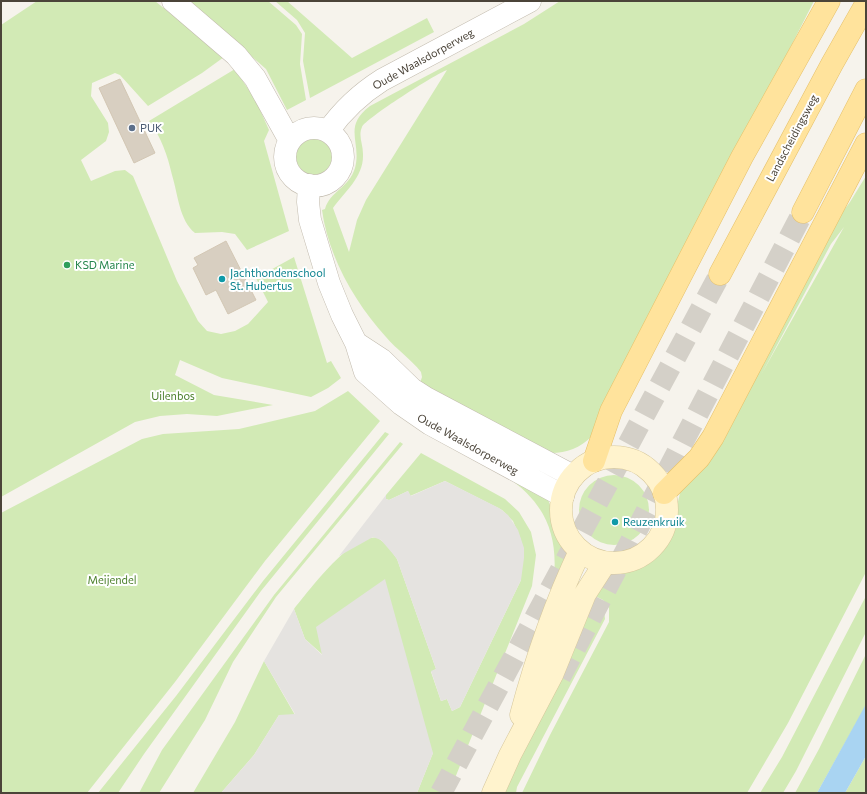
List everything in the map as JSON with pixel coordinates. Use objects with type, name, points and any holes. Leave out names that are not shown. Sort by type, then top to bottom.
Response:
[{"type":"main road","points":[[594,461],[611,411],[742,157],[829,1]]},
{"type":"main road","name":"Landscheidingsweg","points":[[720,274],[828,71],[866,4]]},
{"type":"main road","points":[[803,212],[866,90]]},
{"type":"main road","points":[[664,493],[699,458],[712,437],[866,144]]},
{"type":"main road","points":[[622,458],[640,464],[654,476],[664,493],[666,517],[658,540],[640,556],[623,562],[605,562],[592,558],[580,551],[567,536],[561,516],[563,496],[573,476],[594,461],[622,458]]},
{"type":"main road","points":[[510,755],[533,668],[564,586],[580,551]]},
{"type":"main road","points":[[493,793],[510,755],[552,675],[585,594],[605,562]]},
{"type":"street","points":[[173,1],[236,55],[255,78],[290,141]]},
{"type":"street","name":"Oude Waalsdorperweg","points":[[328,132],[341,113],[351,103],[362,93],[382,80],[530,1]]},
{"type":"street","points":[[320,128],[328,132],[335,137],[340,144],[342,153],[341,166],[334,177],[327,182],[318,185],[309,185],[300,182],[287,168],[285,159],[286,150],[290,141],[295,134],[302,130],[320,128]]},
{"type":"street","name":"Oude Waalsdorperweg","points":[[309,185],[308,202],[310,220],[329,283],[342,315],[356,343],[365,372],[413,413],[430,424],[563,496]]},
{"type":"street","name":"Oude Waalsdorperweg","points":[[356,343],[382,360],[412,389],[426,398],[573,476]]},
{"type":"green space","name":"Uilenbos","points":[[37,1],[155,1],[224,57],[202,73],[148,106],[120,75],[115,73],[92,83],[91,96],[108,123],[109,132],[106,141],[81,160],[91,181],[115,171],[125,170],[133,176],[177,281],[198,321],[207,331],[221,334],[235,331],[248,324],[268,302],[256,278],[294,257],[327,363],[331,361],[341,378],[328,388],[311,397],[222,378],[180,360],[175,375],[214,395],[273,405],[217,416],[187,414],[160,416],[135,422],[1,497],[1,25]]},
{"type":"green space","points":[[189,1],[268,1],[296,25],[302,34],[300,64],[306,100],[287,110],[266,69]]},
{"type":"green space","points":[[275,1],[287,1],[352,58],[427,18],[434,32],[310,98],[303,61],[305,33],[297,20]]},
{"type":"green space","points":[[560,1],[814,1],[592,436],[578,447],[557,453],[551,453],[419,386],[422,377],[421,372],[390,342],[375,324],[354,294],[345,278],[330,244],[322,210],[325,209],[327,203],[352,175],[357,159],[355,128],[357,121],[370,106],[524,24]],"holes":[[[447,70],[366,200],[357,220],[349,252],[333,208],[353,183],[360,170],[363,154],[361,137],[362,127],[375,115],[430,79]]]},
{"type":"green space","points":[[235,69],[256,101],[269,130],[264,141],[289,231],[247,250],[235,234],[222,232],[195,233],[190,228],[182,214],[164,147],[149,121]]},
{"type":"green space","points":[[311,139],[317,139],[327,144],[332,157],[327,170],[317,175],[311,175],[301,170],[296,160],[296,154],[301,144]]},
{"type":"green space","points":[[866,176],[866,572],[788,723],[747,793],[522,793],[550,735],[609,622],[609,608],[603,600],[591,594],[603,578],[617,571],[637,565],[652,556],[674,519],[680,493],[823,238],[850,202]],"holes":[[[844,227],[761,375],[831,244]]]},
{"type":"green space","name":"Meijendel","points":[[348,391],[380,421],[265,561],[175,682],[87,793],[1,793],[1,513],[142,439],[163,434],[239,429],[315,411]]},
{"type":"green space","points":[[385,432],[389,434],[261,591],[144,754],[118,793],[98,793],[176,696],[263,581]]},
{"type":"green space","points":[[400,442],[403,444],[276,597],[233,662],[205,720],[159,793],[139,793],[162,750],[274,595]]},
{"type":"green space","points":[[421,453],[505,499],[519,512],[531,532],[536,555],[532,586],[449,793],[417,793],[433,753],[305,639],[294,609],[320,577],[344,553],[356,544],[368,539],[378,538],[387,545],[397,559],[436,669],[431,672],[441,701],[447,699],[452,711],[460,707],[521,580],[521,540],[513,521],[502,510],[445,481],[410,496],[408,491],[389,500],[386,499],[386,495]]},
{"type":"green space","points":[[614,475],[627,478],[639,485],[646,497],[649,510],[646,523],[639,535],[627,542],[614,545],[601,542],[589,535],[582,523],[579,510],[582,497],[589,485],[601,478]]},
{"type":"green space","points":[[507,477],[548,499],[564,548],[565,558],[560,580],[554,578],[554,547],[546,520],[531,497]]},
{"type":"green space","points":[[866,596],[866,632],[796,771],[783,793],[760,793],[782,757]]},
{"type":"green space","points":[[588,600],[604,610],[605,619],[517,787],[516,793],[505,793]]},
{"type":"green space","points":[[866,654],[866,704],[864,709],[817,793],[795,793],[819,749]]},
{"type":"green space","points":[[264,661],[295,715],[279,715],[254,755],[221,793],[193,793],[235,722]]},
{"type":"green space","points":[[866,756],[866,793],[845,793]]},
{"type":"shaded area","points":[[445,481],[499,508],[508,515],[518,530],[524,548],[521,580],[460,707],[452,711],[447,699],[441,701],[431,671],[436,669],[397,559],[381,540],[373,537],[339,556],[386,495],[386,499],[389,500],[408,491],[411,496]]},
{"type":"shaded area","points":[[385,579],[433,753],[417,793],[221,793],[254,755],[279,715],[295,714],[264,661],[294,609],[305,639],[322,655],[316,627]]},
{"type":"water","points":[[866,704],[866,756],[845,793],[817,793]]},
{"type":"building","points":[[120,79],[155,153],[134,163],[99,88]]},
{"type":"building","name":"Jachthondenschool St. Hubertus","points":[[226,241],[256,300],[228,314],[216,290],[206,295],[193,268],[198,265],[194,258]]},
{"type":"tunnel","points":[[560,677],[803,212]]},
{"type":"tunnel","points":[[441,793],[720,274]]},
{"type":"place","name":"PUK","points":[[132,128]]},
{"type":"place","name":"KSD Marine","points":[[67,265]]},
{"type":"place","name":"Jachthondenschool St. Hubertus","points":[[222,279]]},
{"type":"place","name":"Reuzenkruik","points":[[615,522]]}]
